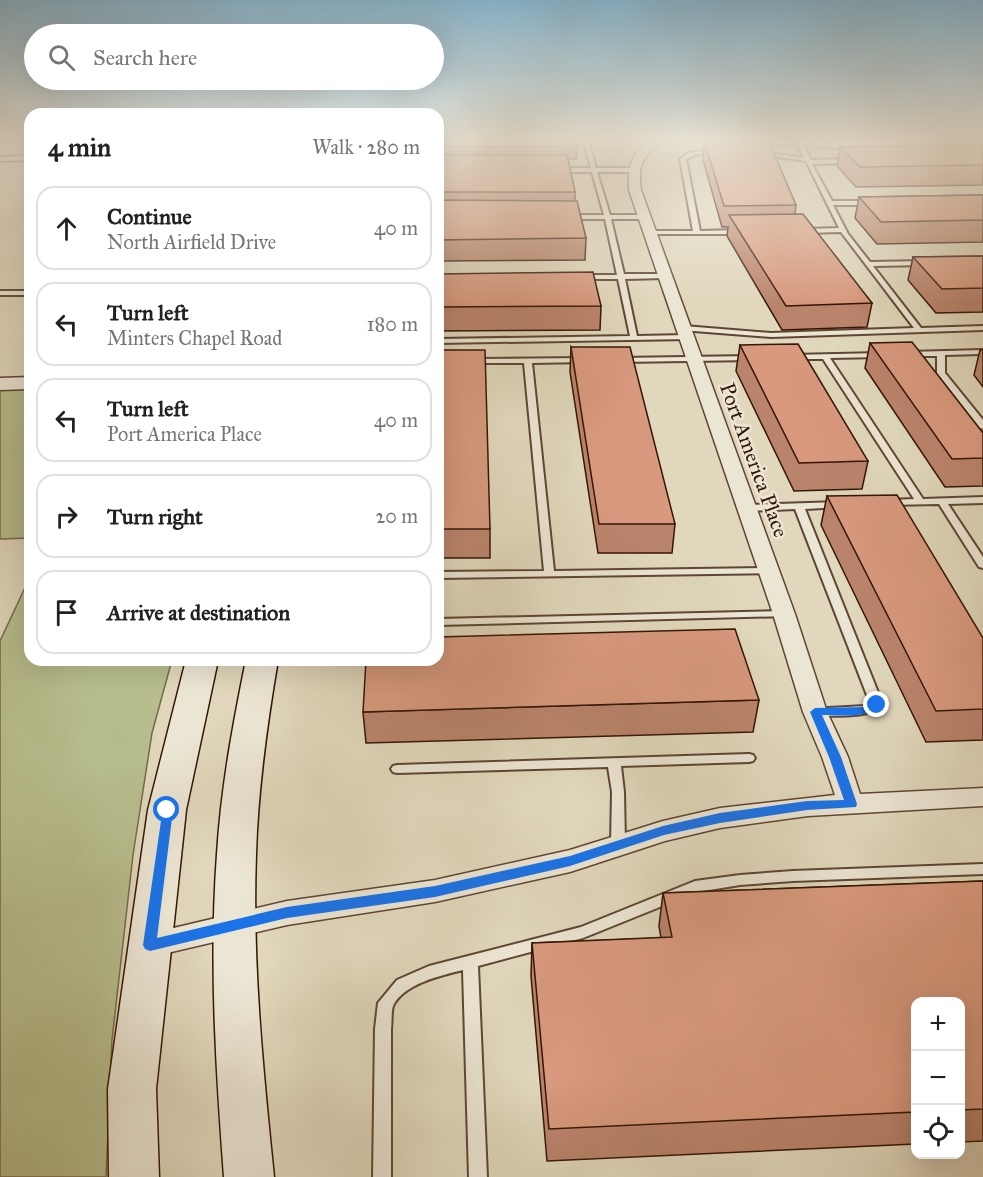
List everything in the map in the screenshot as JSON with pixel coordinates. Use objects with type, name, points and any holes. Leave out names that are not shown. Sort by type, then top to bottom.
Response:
[{"type":"main road","points":[[134,1177],[132,1089],[167,810],[201,666]]},
{"type":"main road","points":[[249,1177],[241,1095],[235,879],[245,760],[261,666]]},
{"type":"street","name":"Port America Place","points":[[636,194],[784,614],[815,712],[835,757],[851,804]]},
{"type":"street","points":[[0,365],[24,364]]},
{"type":"street","points":[[0,384],[24,383]]},
{"type":"street","points":[[150,945],[287,913],[435,891],[570,861],[663,831],[720,818],[807,806],[983,797]]},
{"type":"lane","points":[[601,194],[608,217],[634,338]]},
{"type":"lane","points":[[689,194],[697,233]]},
{"type":"lane","points":[[825,194],[843,230],[919,330]]},
{"type":"lane","points":[[830,203],[877,203]]},
{"type":"lane","points":[[562,217],[608,217],[697,233],[753,232]]},
{"type":"lane","points":[[798,231],[843,230]]},
{"type":"lane","points":[[868,264],[937,263]]},
{"type":"lane","points":[[575,277],[666,276]]},
{"type":"lane","points":[[0,293],[24,293]]},
{"type":"lane","points":[[444,341],[634,338],[685,333],[771,335],[983,328]]},
{"type":"lane","points":[[777,357],[983,352]]},
{"type":"lane","points":[[940,353],[941,373],[982,423]]},
{"type":"lane","points":[[825,356],[920,502]]},
{"type":"lane","points":[[611,360],[765,358]]},
{"type":"lane","points":[[460,361],[599,360]]},
{"type":"lane","points":[[528,361],[549,573]]},
{"type":"lane","points":[[876,504],[983,500]]},
{"type":"lane","points":[[942,502],[983,565]]},
{"type":"lane","points":[[747,508],[854,505]]},
{"type":"lane","points":[[799,507],[877,705],[867,710],[815,712]]},
{"type":"lane","points":[[444,575],[769,571]]},
{"type":"lane","points":[[444,622],[784,614]]},
{"type":"lane","points":[[398,769],[749,758]]},
{"type":"lane","points":[[614,762],[618,792],[618,844]]},
{"type":"lane","points":[[382,1177],[383,1029],[387,1003],[402,985],[429,972],[583,932],[695,887],[740,880],[793,876],[983,869]]},
{"type":"lane","points":[[470,963],[478,1177]]},
{"type":"green space","points":[[0,389],[24,390],[24,538],[0,539]]},
{"type":"green space","points":[[24,590],[24,666],[170,666],[152,733],[133,855],[112,1040],[106,1177],[0,1177],[0,641]]},
{"type":"building","points":[[720,194],[791,194],[796,205],[724,206]]},
{"type":"building","points":[[983,195],[983,220],[881,222],[859,197]]},
{"type":"building","points":[[444,200],[577,201],[586,238],[444,240]]},
{"type":"building","points":[[803,214],[872,303],[786,306],[729,215]]},
{"type":"building","points":[[983,256],[983,288],[942,289],[913,257]]},
{"type":"building","points":[[593,272],[601,306],[444,307],[444,274]]},
{"type":"building","points":[[912,342],[983,433],[983,458],[952,459],[870,343]]},
{"type":"building","points":[[798,344],[868,461],[799,463],[740,345]]},
{"type":"building","points":[[571,347],[630,347],[675,524],[599,524]]},
{"type":"building","points":[[444,350],[485,350],[490,529],[444,529]]},
{"type":"building","points":[[897,495],[983,638],[983,709],[936,711],[827,496]]},
{"type":"building","points":[[735,629],[759,700],[363,712],[366,666],[444,666],[444,637]]},
{"type":"building","points":[[983,881],[983,1109],[965,1110],[965,997],[911,997],[911,1112],[549,1129],[532,943],[672,937],[663,893]]},
{"type":"route","points":[[167,810],[150,945],[287,913],[435,891],[570,861],[663,831],[720,818],[807,806],[851,804],[835,757],[815,712],[867,710],[877,705]]}]
